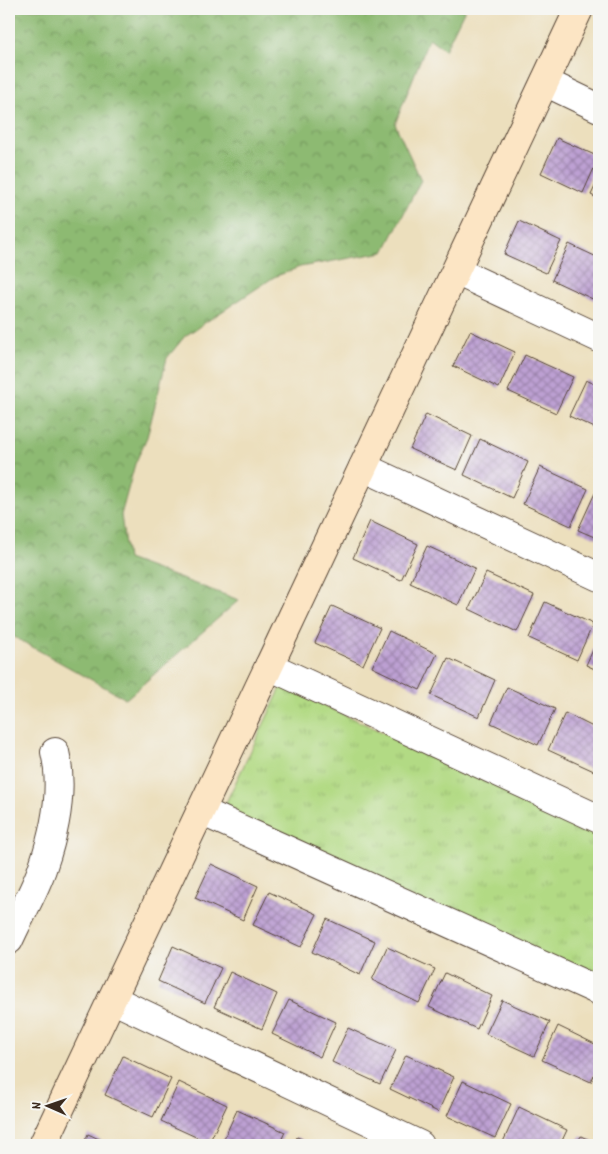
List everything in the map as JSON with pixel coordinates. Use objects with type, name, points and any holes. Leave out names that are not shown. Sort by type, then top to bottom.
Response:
[{"type":"street","points":[[43,1145],[579,9]]},
{"type":"street","points":[[544,82],[599,108]]},
{"type":"street","points":[[456,271],[599,338]]},
{"type":"street","points":[[363,467],[599,577]]},
{"type":"street","points":[[269,666],[599,819]]},
{"type":"street","points":[[9,940],[45,859],[57,808],[60,784],[56,752]]},
{"type":"street","points":[[201,811],[599,991]]},
{"type":"street","points":[[112,1000],[420,1145]]},
{"type":"green space","points":[[9,9],[465,9],[445,50],[429,38],[395,124],[421,180],[384,252],[300,267],[274,277],[185,336],[167,358],[147,437],[135,464],[121,515],[127,559],[239,600],[126,699],[9,634]]},
{"type":"green space","points":[[282,686],[599,832],[599,989],[221,813]]},
{"type":"building","points":[[557,138],[599,157],[583,193],[541,173]]},
{"type":"building","points":[[599,178],[599,199],[591,195]]},
{"type":"building","points":[[519,221],[561,241],[546,273],[504,254]]},
{"type":"building","points":[[569,244],[599,258],[599,302],[552,280]]},
{"type":"building","points":[[470,331],[515,352],[499,388],[453,366]]},
{"type":"building","points":[[525,355],[573,377],[556,413],[508,391]]},
{"type":"building","points":[[586,380],[599,386],[599,430],[569,416]]},
{"type":"building","points":[[426,414],[472,436],[457,470],[410,449]]},
{"type":"building","points":[[480,439],[528,462],[512,498],[464,475]]},
{"type":"building","points":[[540,467],[588,489],[571,526],[523,504]]},
{"type":"building","points":[[595,493],[599,495],[599,539],[578,530]]},
{"type":"building","points":[[370,521],[418,544],[401,580],[353,558]]},
{"type":"building","points":[[427,546],[475,568],[458,605],[410,583]]},
{"type":"building","points":[[486,573],[534,595],[517,632],[469,609]]},
{"type":"building","points":[[545,602],[593,624],[577,660],[529,638]]},
{"type":"building","points":[[332,606],[380,628],[363,665],[315,643]]},
{"type":"building","points":[[389,631],[437,654],[420,690],[372,667]]},
{"type":"building","points":[[599,637],[599,671],[586,665]]},
{"type":"building","points":[[448,658],[495,680],[479,717],[431,695]]},
{"type":"building","points":[[507,687],[555,709],[538,745],[491,723]]},
{"type":"building","points":[[565,713],[599,730],[599,764],[596,772],[548,750]]},
{"type":"building","points":[[211,864],[258,886],[243,920],[195,898]]},
{"type":"building","points":[[269,892],[317,914],[301,947],[253,925]]},
{"type":"building","points":[[327,919],[375,941],[360,975],[312,952]]},
{"type":"building","points":[[173,946],[221,968],[205,1003],[158,981]]},
{"type":"building","points":[[387,947],[435,969],[419,1003],[372,980]]},
{"type":"building","points":[[230,972],[277,994],[262,1029],[214,1007]]},
{"type":"building","points":[[445,973],[492,996],[477,1029],[429,1007]]},
{"type":"building","points":[[289,1000],[336,1022],[320,1057],[272,1034]]},
{"type":"building","points":[[502,1000],[550,1022],[534,1056],[486,1034]]},
{"type":"building","points":[[558,1026],[599,1046],[599,1063],[591,1082],[542,1060]]},
{"type":"building","points":[[348,1028],[396,1050],[380,1084],[332,1062]]},
{"type":"building","points":[[406,1055],[454,1077],[438,1112],[390,1089]]},
{"type":"building","points":[[123,1056],[171,1079],[153,1117],[105,1095]]},
{"type":"building","points":[[463,1081],[511,1104],[495,1138],[447,1116]]},
{"type":"building","points":[[179,1082],[227,1105],[209,1143],[161,1121]]},
{"type":"building","points":[[519,1107],[567,1130],[560,1145],[510,1145],[503,1142]]},
{"type":"building","points":[[237,1110],[285,1132],[279,1145],[221,1145]]},
{"type":"building","points":[[88,1134],[112,1145],[83,1145]]},
{"type":"building","points":[[581,1136],[599,1145],[576,1145]]},
{"type":"building","points":[[297,1137],[314,1145],[293,1145]]}]
